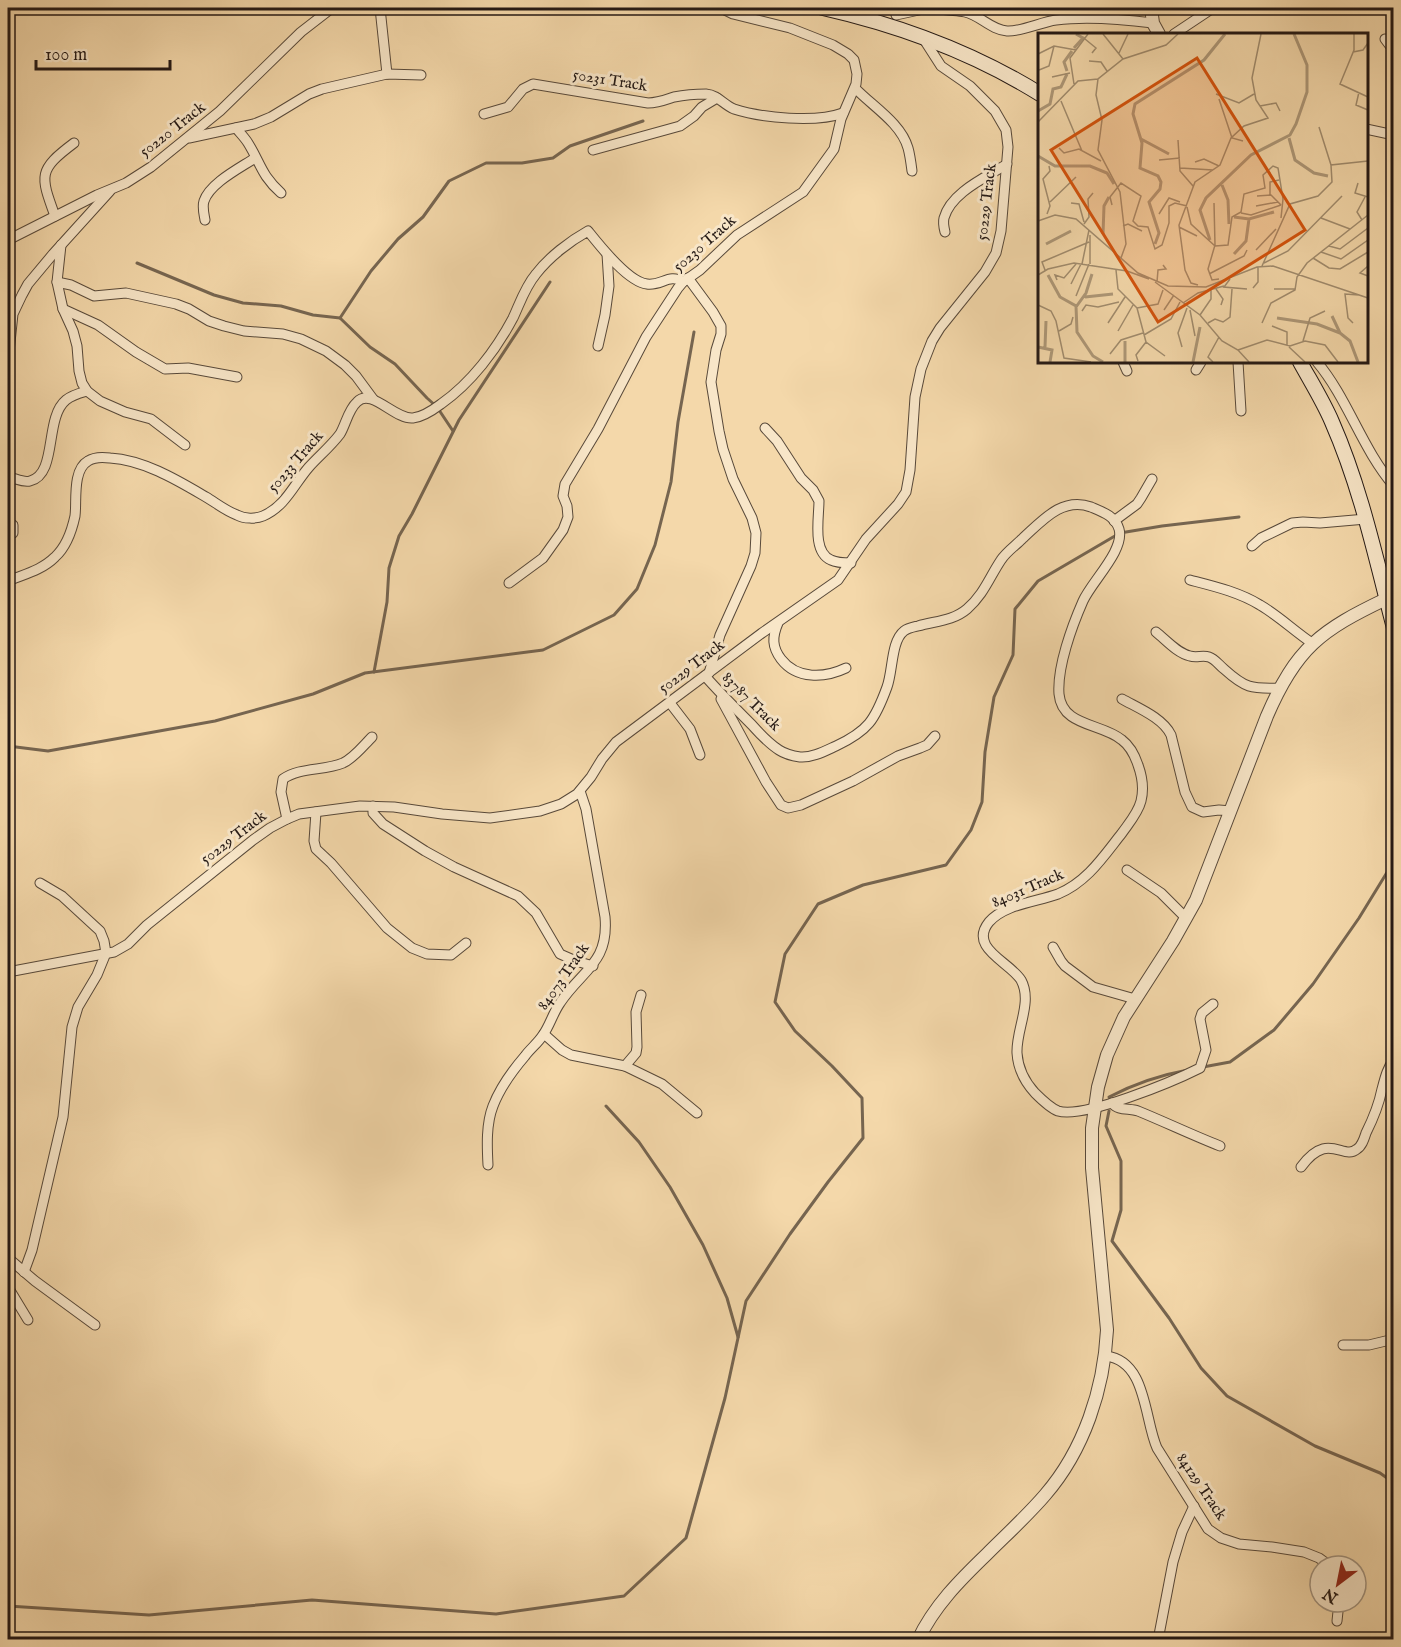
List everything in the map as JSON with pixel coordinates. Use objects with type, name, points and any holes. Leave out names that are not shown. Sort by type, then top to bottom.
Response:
[{"type":"main road","points":[[823,8],[896,17],[923,38],[982,63],[1038,93]]},
{"type":"main road","points":[[1301,363],[1333,424],[1355,483],[1394,628]]},
{"type":"street","name":"50220 Track","points":[[8,240],[126,183],[151,167],[220,111],[301,32],[332,8]]},
{"type":"street","points":[[380,8],[387,75]]},
{"type":"street","name":"50230 Track","points":[[509,583],[543,558],[563,530],[568,517],[563,496],[565,484],[608,411],[646,337],[686,280],[737,235],[803,192],[834,149],[843,114],[855,88],[854,60],[833,45],[804,33],[733,14],[721,8]]},
{"type":"street","points":[[896,17],[928,8]]},
{"type":"street","points":[[938,8],[967,12],[1006,31],[1056,20],[1073,19],[1108,19],[1156,29],[1151,8]]},
{"type":"street","points":[[1176,33],[1213,8]]},
{"type":"street","name":"50229 Track","points":[[8,972],[106,953],[128,944],[254,840],[270,828],[299,814],[373,806],[470,817],[501,818],[549,808],[568,800],[580,791],[612,747],[778,622],[838,580],[866,539],[906,492],[910,471],[915,397],[921,369],[940,328],[980,279],[996,253],[1001,231],[1008,140],[1002,122],[995,111],[970,86],[941,66],[923,38]]},
{"type":"street","points":[[1385,39],[1394,51]]},
{"type":"street","points":[[187,138],[254,124],[271,117],[309,94],[370,77],[421,75]]},
{"type":"street","name":"50231 Track","points":[[484,114],[508,107],[524,89],[533,84],[648,103],[687,95],[706,94],[717,98],[731,108],[754,114],[784,117],[824,118],[843,114]]},
{"type":"street","points":[[855,88],[891,122],[904,139],[912,171]]},
{"type":"street","points":[[593,150],[680,126],[702,107],[717,98]]},
{"type":"street","points":[[236,128],[248,142],[269,182],[281,193]]},
{"type":"street","points":[[1368,129],[1394,135]]},
{"type":"street","points":[[55,216],[45,185],[47,168],[53,159],[74,143]]},
{"type":"street","points":[[205,220],[203,202],[211,191],[255,158]]},
{"type":"street","points":[[945,232],[944,217],[954,201],[976,183],[1007,164]]},
{"type":"street","points":[[8,361],[15,309],[28,284],[112,189]]},
{"type":"street","points":[[57,282],[71,285],[94,296],[126,293],[176,304],[224,326],[244,331],[283,334],[301,339],[326,351],[345,364],[373,399],[397,414],[410,418],[425,415],[441,405],[477,371],[496,345],[536,273],[580,235],[588,231],[607,254],[630,275],[645,284],[655,284],[673,278],[686,280],[713,312],[721,327],[711,382],[719,431],[733,479],[752,518],[756,533],[755,553],[751,566],[720,635],[707,675]]},
{"type":"street","points":[[61,245],[57,282],[63,309],[77,346],[81,381],[87,391],[108,405],[151,419],[185,445]]},
{"type":"street","points":[[598,346],[609,286],[607,254]]},
{"type":"street","points":[[63,309],[98,325],[165,369],[188,368],[237,377]]},
{"type":"street","points":[[1123,363],[1127,371]]},
{"type":"street","points":[[1239,363],[1241,411]]},
{"type":"street","points":[[1318,363],[1345,403],[1379,466],[1394,486]]},
{"type":"street","points":[[8,477],[24,482],[38,477],[48,457],[54,418],[58,410],[70,397],[87,391]]},
{"type":"street","name":"50233 Track","points":[[8,581],[44,566],[60,551],[68,538],[74,519],[77,483],[82,468],[88,461],[105,458],[132,461],[194,490],[237,515],[246,518],[260,517],[286,498],[305,471],[336,439],[355,403],[363,397],[373,399]]},
{"type":"street","points":[[765,428],[777,441],[819,501],[818,536],[822,553],[834,562],[851,564]]},
{"type":"street","points":[[1114,521],[1137,504],[1152,479]]},
{"type":"street","name":"83787 Track","points":[[707,675],[715,688],[778,750],[803,757],[826,750],[853,737],[873,720],[890,679],[895,645],[903,631],[911,627],[952,618],[969,607],[989,584],[1001,558],[1047,515],[1064,506],[1084,504],[1106,513],[1114,521]]},
{"type":"street","points":[[1252,546],[1261,538],[1292,523],[1366,519]]},
{"type":"street","name":"84031 Track","points":[[1114,521],[1120,533],[1119,542],[1112,558],[1083,601],[1063,664],[1060,698],[1068,714],[1082,722],[1110,732],[1128,745],[1142,778],[1140,804],[1133,818],[1088,875],[1062,892],[1016,906],[1000,914],[989,923],[983,939],[989,950],[1016,973],[1024,988],[1025,1005],[1017,1040],[1019,1069],[1024,1079],[1042,1100],[1061,1112],[1084,1111],[1112,1103],[1200,1068],[1206,1050],[1200,1019],[1202,1013],[1213,1004]]},
{"type":"street","points":[[8,522],[13,525],[13,533]]},
{"type":"street","points":[[1190,580],[1258,603],[1312,643]]},
{"type":"street","points":[[918,1640],[933,1613],[954,1586],[1039,1502],[1067,1465],[1080,1442],[1089,1418],[1106,1356],[1107,1330],[1092,1168],[1092,1128],[1098,1087],[1107,1055],[1124,1017],[1186,918],[1204,879],[1279,688],[1299,657],[1312,643],[1342,621],[1386,599]]},
{"type":"street","points":[[778,622],[773,639],[774,649],[788,668],[799,674],[826,675],[846,668]]},
{"type":"street","points":[[1156,632],[1191,657],[1210,658],[1249,687],[1279,688]]},
{"type":"street","points":[[715,688],[766,782],[782,805],[788,808],[801,805],[853,781],[898,756],[927,745],[935,736]]},
{"type":"street","points":[[1122,699],[1156,720],[1170,733],[1185,792],[1192,807],[1203,812],[1231,811]]},
{"type":"street","points":[[670,703],[690,729],[700,755]]},
{"type":"street","points":[[287,819],[281,792],[283,779],[290,775],[342,763],[372,737]]},
{"type":"street","name":"84073 Track","points":[[488,1165],[487,1145],[492,1107],[524,1056],[544,1034],[559,1003],[593,966],[602,949],[606,930],[586,809],[580,791]]},
{"type":"street","points":[[373,806],[373,813],[383,824],[425,851],[518,896],[536,913],[560,954],[576,962],[593,966]]},
{"type":"street","points":[[316,812],[314,841],[316,849],[387,928],[412,948],[427,954],[451,955],[466,943]]},
{"type":"street","points":[[1127,870],[1161,893],[1186,918]]},
{"type":"street","points":[[24,1272],[32,1250],[63,1117],[72,1027],[78,1007],[97,975],[106,953],[100,931],[62,896],[40,883]]},
{"type":"street","points":[[1053,946],[1065,966],[1093,987],[1135,999]]},
{"type":"street","points":[[625,1066],[636,1053],[636,1012],[641,995]]},
{"type":"street","points":[[544,1034],[571,1055],[625,1066],[662,1084],[697,1113]]},
{"type":"street","points":[[1300,1167],[1321,1149],[1334,1147],[1350,1152],[1357,1150],[1378,1104],[1385,1075],[1394,1059]]},
{"type":"street","points":[[1112,1103],[1117,1107],[1132,1109],[1220,1146]]},
{"type":"street","points":[[8,1258],[95,1325]]},
{"type":"street","points":[[8,1287],[28,1320]]},
{"type":"street","points":[[1343,1345],[1369,1345],[1394,1340]]},
{"type":"street","name":"84129 Track","points":[[1106,1356],[1120,1361],[1137,1379],[1154,1442],[1208,1529],[1221,1538],[1239,1544],[1309,1554]]},
{"type":"street","points":[[1158,1640],[1173,1562],[1182,1532],[1194,1506]]},
{"type":"street","points":[[1336,1621],[1337,1614]]},
{"type":"waterway","points":[[340,318],[371,271],[398,239],[423,217],[449,181],[486,163],[522,163],[553,158],[570,146],[643,121]]},
{"type":"waterway","points":[[137,263],[214,295],[243,303],[281,306],[313,315],[340,318],[370,347],[395,364],[437,407],[453,431]]},
{"type":"waterway","points":[[374,672],[387,602],[389,568],[399,536],[459,420],[550,282]]},
{"type":"waterway","points":[[8,746],[48,751],[215,721],[313,694],[365,673],[543,650],[614,615],[637,589],[655,545],[671,482],[678,422],[694,332]]},
{"type":"waterway","points":[[8,1606],[149,1615],[312,1600],[496,1614],[624,1596],[686,1538],[725,1398],[746,1301],[790,1234],[863,1138],[862,1098],[795,1031],[775,1002],[785,954],[818,904],[863,885],[946,865],[971,830],[982,802],[985,752],[994,697],[1013,655],[1015,609],[1038,581],[1120,533],[1239,517]]},
{"type":"waterway","points":[[1203,1067],[1230,1062],[1274,1030],[1313,984],[1359,918],[1394,861]]},
{"type":"waterway","points":[[1109,1097],[1147,1080],[1188,1070]]},
{"type":"waterway","points":[[606,1106],[639,1142],[670,1187],[703,1245],[727,1298],[738,1337]]},
{"type":"waterway","points":[[1109,1111],[1106,1126],[1121,1161],[1121,1210],[1112,1241],[1169,1318],[1201,1368],[1227,1396],[1315,1446],[1380,1473],[1394,1483]]}]
